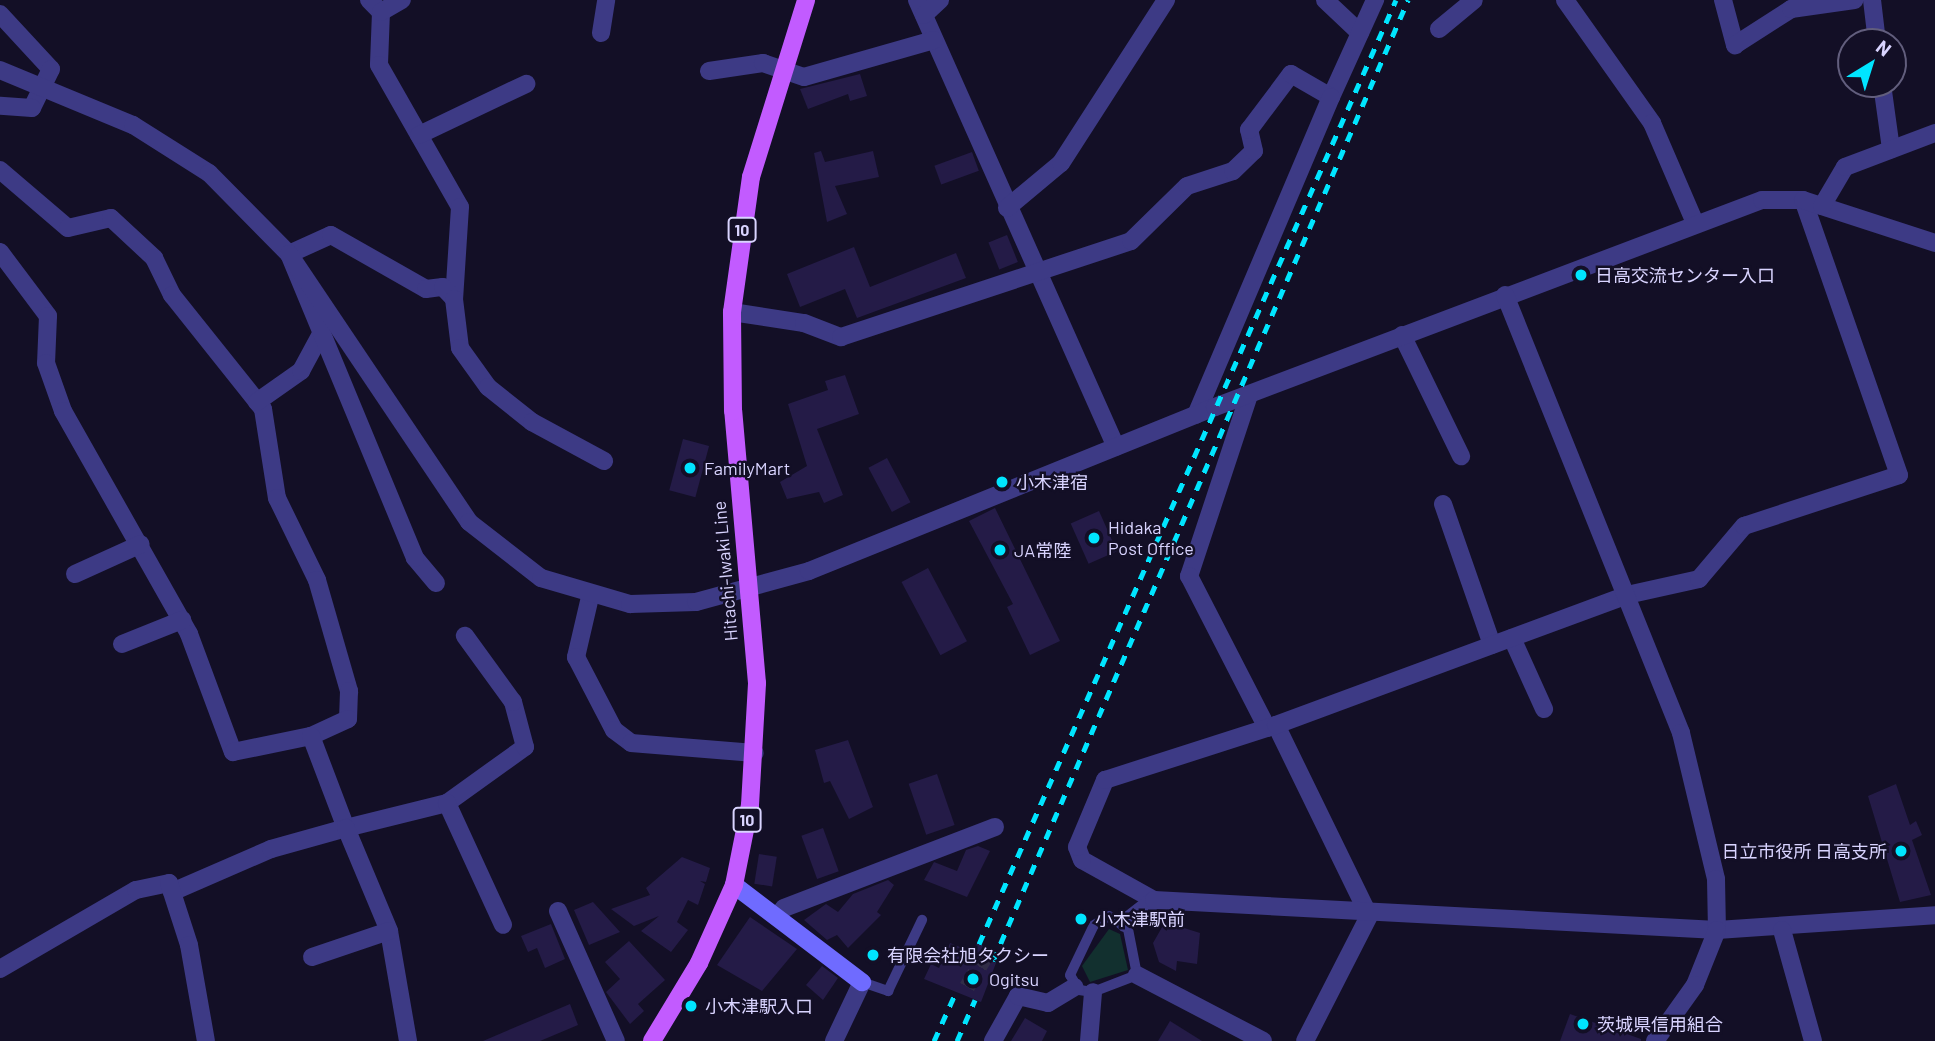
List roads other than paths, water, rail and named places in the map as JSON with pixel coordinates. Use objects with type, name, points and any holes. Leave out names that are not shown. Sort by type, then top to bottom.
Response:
[{"type":"main road","name":"Hitachi-Iwaki Line","points":[[652,1041],[699,963],[734,885],[755,753],[748,591],[733,411],[732,312],[751,177],[780,68],[806,0]]},
{"type":"main road","points":[[734,885],[862,982]]},
{"type":"street","points":[[402,0],[375,6],[379,65],[460,207],[454,299],[460,348],[481,380],[532,422],[604,461]]},
{"type":"street","points":[[601,33],[606,0]]},
{"type":"street","points":[[940,0],[920,7],[1034,269],[1116,447]]},
{"type":"street","points":[[1007,208],[1061,163],[1166,0]]},
{"type":"street","points":[[1325,0],[1360,33]]},
{"type":"street","points":[[1196,415],[1375,0]]},
{"type":"street","points":[[1439,29],[1474,0]]},
{"type":"street","points":[[1564,0],[1652,123],[1695,223]]},
{"type":"street","points":[[1723,0],[1735,45],[1791,9],[1854,0]]},
{"type":"street","points":[[1872,0],[1875,28]]},
{"type":"street","points":[[0,14],[39,49],[51,69],[46,88],[32,108],[0,106]]},
{"type":"street","points":[[709,71],[763,63],[804,77],[934,40]]},
{"type":"street","points":[[0,70],[46,88],[174,148],[242,201],[289,254],[469,522],[541,578],[590,597],[675,605],[748,591],[915,531],[1196,415],[1505,295],[1762,200],[1803,200],[1935,243]]},
{"type":"street","points":[[732,312],[804,323],[841,337],[1034,269],[1131,241],[1186,186],[1233,171],[1254,151],[1249,130],[1291,74],[1331,97]]},
{"type":"street","points":[[419,135],[526,84]]},
{"type":"street","points":[[1884,98],[1891,149]]},
{"type":"street","points":[[1822,206],[1845,167],[1935,133]]},
{"type":"street","points":[[0,170],[68,228],[111,218],[154,258],[172,295],[257,401],[277,498],[317,580],[349,691],[348,719],[311,736],[233,752],[182,620],[63,411],[46,363],[48,316],[0,252]]},
{"type":"street","points":[[1803,200],[1899,475],[1744,526],[1699,579],[1627,595],[1271,726],[1105,780],[1077,847],[1082,860],[1154,900],[1369,916],[1717,930],[1782,929],[1935,915]]},
{"type":"street","points":[[289,254],[331,235],[426,289],[443,287],[454,299]]},
{"type":"street","points":[[289,254],[370,457],[394,496],[415,558],[436,583]]},
{"type":"street","points":[[1505,295],[1681,733],[1716,879],[1717,930],[1695,985],[1655,1041]]},
{"type":"street","points":[[257,401],[301,372],[321,334]]},
{"type":"street","points":[[1402,335],[1461,456]]},
{"type":"street","points":[[1249,395],[1189,576],[1271,726],[1369,916]]},
{"type":"street","points":[[1443,504],[1492,645]]},
{"type":"street","points":[[75,574],[141,544]]},
{"type":"street","points":[[590,597],[576,657],[614,730],[631,743],[755,753]]},
{"type":"street","points":[[122,645],[182,620]]},
{"type":"street","points":[[172,892],[271,849],[447,803],[525,747],[513,702],[465,636]]},
{"type":"street","points":[[1513,638],[1544,709]]},
{"type":"street","points":[[311,736],[389,931],[408,1041]]},
{"type":"street","points":[[447,803],[503,925]]},
{"type":"street","points":[[777,918],[784,908],[995,827]]},
{"type":"street","points":[[0,969],[136,890],[169,883],[189,945],[206,1041]]},
{"type":"street","points":[[1125,923],[1154,900]]},
{"type":"street","points":[[558,911],[616,1041]]},
{"type":"street","points":[[1305,1041],[1369,916]]},
{"type":"street","points":[[1782,929],[1813,1041]]},
{"type":"street","points":[[312,957],[389,931]]},
{"type":"street","points":[[1137,975],[1263,1041]]},
{"type":"street","points":[[834,1041],[862,982]]},
{"type":"street","points":[[993,1041],[1018,996],[1048,1003],[1074,986]]},
{"type":"street","points":[[1089,1041],[1093,992]]},
{"type":"lane","points":[[1099,919],[1125,923],[1137,975],[1093,992],[1074,986],[1070,975],[1099,919]]},
{"type":"lane","points":[[862,982],[888,991],[922,920]]},
{"type":"tunnel","points":[[967,987],[984,959]]},
{"type":"railway","points":[[979,944],[1396,0]]},
{"type":"railway","points":[[993,961],[1408,0]]},
{"type":"railway","points":[[934,1041],[956,992]]},
{"type":"railway","points":[[957,1041],[975,1000]]},
{"type":"place","name":"日高交流センター入口","points":[[1581,275]]},
{"type":"place","name":"FamilyMart","points":[[690,468]]},
{"type":"place","name":"小木津宿","points":[[1002,482]]},
{"type":"place","name":"Hidaka Post Office","points":[[1094,538]]},
{"type":"place","name":"JA常陸","points":[[1000,550]]},
{"type":"place","name":"日立市役所 日高支所","points":[[1901,851]]},
{"type":"place","name":"小木津駅前","points":[[1081,919]]},
{"type":"place","name":"有限会社旭タクシー","points":[[873,955]]},
{"type":"place","name":"Ogitsu","points":[[973,979]]},
{"type":"place","name":"小木津駅入口","points":[[691,1006]]},
{"type":"place","name":"茨城県信用組合","points":[[1583,1024]]}]
